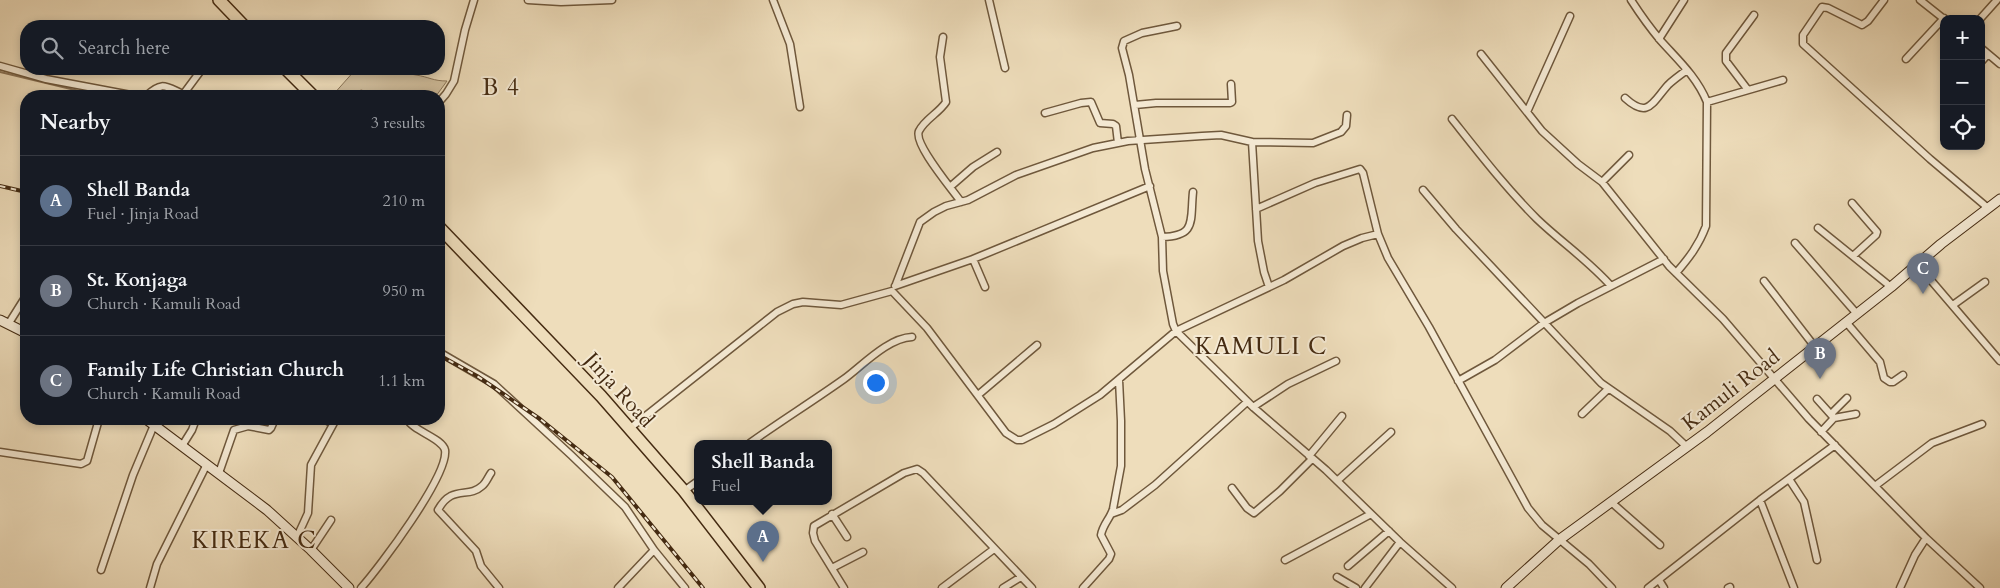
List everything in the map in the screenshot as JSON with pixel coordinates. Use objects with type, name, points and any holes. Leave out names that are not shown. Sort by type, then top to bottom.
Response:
[{"type":"highway","points":[[219,0],[235,20]]},
{"type":"highway","points":[[292,75],[307,90]]},
{"type":"highway","name":"Jinja Road","points":[[445,233],[557,350],[694,504]]},
{"type":"highway","name":"Jinja Road","points":[[695,505],[760,588]]},
{"type":"street","points":[[445,95],[454,81],[465,30],[474,0]]},
{"type":"street","points":[[528,0],[560,2],[612,0]]},
{"type":"street","points":[[773,0],[790,44],[800,107]]},
{"type":"street","points":[[989,0],[1005,68]]},
{"type":"street","points":[[1631,0],[1659,39],[1702,89],[1706,102],[1706,226],[1693,254],[1676,273]]},
{"type":"street","points":[[1659,39],[1684,0]]},
{"type":"street","points":[[1884,0],[1868,21],[1862,25],[1828,8],[1822,7],[1803,36],[1803,44],[1930,159],[1988,208]]},
{"type":"street","points":[[1920,0],[1940,15]]},
{"type":"street","points":[[1984,15],[1997,0]]},
{"type":"street","points":[[1748,90],[1725,57],[1754,15]]},
{"type":"street","points":[[1528,112],[1570,16]]},
{"type":"street","points":[[1906,60],[1940,22]]},
{"type":"street","points":[[1177,26],[1142,32],[1128,38],[1123,43],[1122,48],[1162,237],[1166,289],[1176,331],[1252,407],[1311,457],[1400,542],[1452,588]]},
{"type":"street","points":[[943,37],[940,57],[946,102],[922,127],[918,135],[924,149],[961,202]]},
{"type":"street","points":[[1985,51],[2000,64]]},
{"type":"street","points":[[1481,54],[1542,131],[1561,150],[1602,182],[1676,273],[1723,319],[1773,379],[1821,432],[1926,538],[1980,588]]},
{"type":"street","points":[[1983,60],[1988,54]]},
{"type":"street","points":[[0,66],[20,72]]},
{"type":"street","points":[[1625,98],[1635,108],[1645,108],[1655,102],[1669,84],[1687,70]]},
{"type":"street","points":[[32,75],[104,90]]},
{"type":"street","points":[[187,90],[198,75]]},
{"type":"street","points":[[1706,102],[1783,80]]},
{"type":"street","points":[[1135,105],[1156,103],[1230,104],[1232,102],[1231,84]]},
{"type":"street","points":[[153,90],[156,87],[165,85],[174,90]]},
{"type":"street","points":[[1045,113],[1075,104],[1091,102],[1100,123],[1116,126],[1118,143]]},
{"type":"street","points":[[629,429],[777,312],[793,304],[803,302],[841,305],[892,291],[920,222],[934,212],[961,202],[1030,169],[1079,152],[1141,140],[1221,135],[1252,142],[1313,142],[1341,132],[1346,126],[1347,115]]},
{"type":"street","points":[[1452,119],[1538,220],[1597,270],[1611,286]]},
{"type":"street","points":[[1252,142],[1260,253],[1269,287]]},
{"type":"street","points":[[950,187],[973,166],[997,152]]},
{"type":"street","points":[[1602,182],[1629,155]]},
{"type":"street","points":[[1256,209],[1315,183],[1360,169],[1363,173],[1378,234],[1388,258],[1425,319],[1528,508],[1542,525],[1589,564],[1612,588]]},
{"type":"street","points":[[896,284],[939,272],[973,259],[1150,186]]},
{"type":"street","points":[[1422,190],[1544,323],[1608,389],[1670,431],[1687,447]]},
{"type":"street","points":[[1162,237],[1179,236],[1186,232],[1190,224],[1193,192]]},
{"type":"street","name":"Kamuli Road","points":[[1506,588],[1560,540],[1687,447],[2000,199]]},
{"type":"street","points":[[1852,203],[1877,232],[1853,256]]},
{"type":"street","points":[[1818,228],[1891,287]]},
{"type":"street","points":[[892,291],[927,328],[1006,433],[1018,440],[1022,440],[1080,408],[1119,380],[1163,340],[1176,331],[1315,264],[1343,246],[1378,234]]},
{"type":"street","points":[[1795,243],[1857,314]]},
{"type":"street","points":[[973,259],[985,286]]},
{"type":"street","points":[[1458,381],[1495,360],[1544,323],[1664,259]]},
{"type":"street","points":[[1916,264],[2000,361]]},
{"type":"street","points":[[1764,281],[1815,347]]},
{"type":"street","points":[[1953,305],[1985,282]]},
{"type":"street","points":[[20,303],[3,322],[20,331]]},
{"type":"street","points":[[1846,322],[1880,362],[1884,378],[1893,382],[1903,375]]},
{"type":"street","points":[[754,440],[845,378],[878,352],[899,340],[912,337]]},
{"type":"street","points":[[978,395],[1036,345]]},
{"type":"street","points":[[445,355],[494,384],[572,455],[625,507],[654,550],[685,588]]},
{"type":"street","points":[[1252,407],[1288,384],[1336,361]]},
{"type":"street","points":[[1083,588],[1110,556],[1110,550],[1101,535],[1104,524],[1111,514],[1121,466],[1119,380]]},
{"type":"street","points":[[1582,414],[1608,389]]},
{"type":"street","points":[[1821,432],[1847,398]]},
{"type":"street","points":[[1817,399],[1832,416]]},
{"type":"street","points":[[1111,514],[1122,510],[1155,485],[1247,402]]},
{"type":"street","points":[[1832,416],[1856,414]]},
{"type":"street","points":[[1232,488],[1247,508],[1254,513],[1280,491],[1311,457],[1342,416]]},
{"type":"street","points":[[1875,486],[1932,443],[1982,424]]},
{"type":"street","points":[[0,452],[81,464],[87,461],[97,425]]},
{"type":"street","points":[[101,570],[133,475],[154,425],[219,473],[297,537],[349,588]]},
{"type":"street","points":[[182,446],[194,425]]},
{"type":"street","points":[[219,473],[234,430],[248,426],[270,430],[272,425]]},
{"type":"street","points":[[297,537],[308,513],[311,465],[332,425]]},
{"type":"street","points":[[361,588],[396,545],[426,497],[441,468],[445,452],[441,444],[411,425]]},
{"type":"street","points":[[1337,481],[1391,432]]},
{"type":"street","points":[[1648,588],[1760,500],[1835,445]]},
{"type":"street","points":[[150,588],[157,564],[207,464]]},
{"type":"street","points":[[844,588],[813,534],[814,526],[904,473],[917,469],[923,473],[1032,588]]},
{"type":"street","points":[[491,473],[480,487],[450,496],[444,500],[438,510],[476,551],[481,566],[499,588]]},
{"type":"street","points":[[1789,479],[1804,502],[1817,560]]},
{"type":"street","points":[[684,491],[694,484]]},
{"type":"street","points":[[1760,500],[1794,588]]},
{"type":"street","points":[[1611,502],[1660,545]]},
{"type":"street","points":[[832,514],[847,537]]},
{"type":"street","points":[[1285,560],[1371,514]]},
{"type":"street","points":[[311,550],[331,520]]},
{"type":"street","points":[[1348,566],[1389,531]]},
{"type":"street","points":[[1900,588],[1915,555],[1926,538]]},
{"type":"street","points":[[1365,588],[1400,542]]},
{"type":"street","points":[[942,588],[994,549]]},
{"type":"street","points":[[618,588],[654,550]]},
{"type":"street","points":[[832,568],[863,552]]},
{"type":"street","points":[[1003,588],[1021,577]]},
{"type":"street","points":[[1337,577],[1356,588]]},
{"type":"street","points":[[1659,580],[1664,588]]},
{"type":"shaded area","points":[[351,75],[415,75],[447,81],[440,90],[337,90]]},
{"type":"waterway","points":[[0,72],[75,90]]},
{"type":"railway","points":[[0,186],[20,191]]},
{"type":"railway","points":[[445,358],[477,376],[540,419],[612,477],[703,588]]},
{"type":"place","name":"Family Life Christian Church","points":[[1923,294]]},
{"type":"place","name":"St. Konjaga","points":[[1820,379]]},
{"type":"place","name":"Shell Banda","points":[[763,562]]},
{"type":"district","name":"B 4","points":[[501,87]]},
{"type":"district","name":"KAMULI C","points":[[1261,346]]},
{"type":"district","name":"KIREKA C","points":[[254,540]]}]
